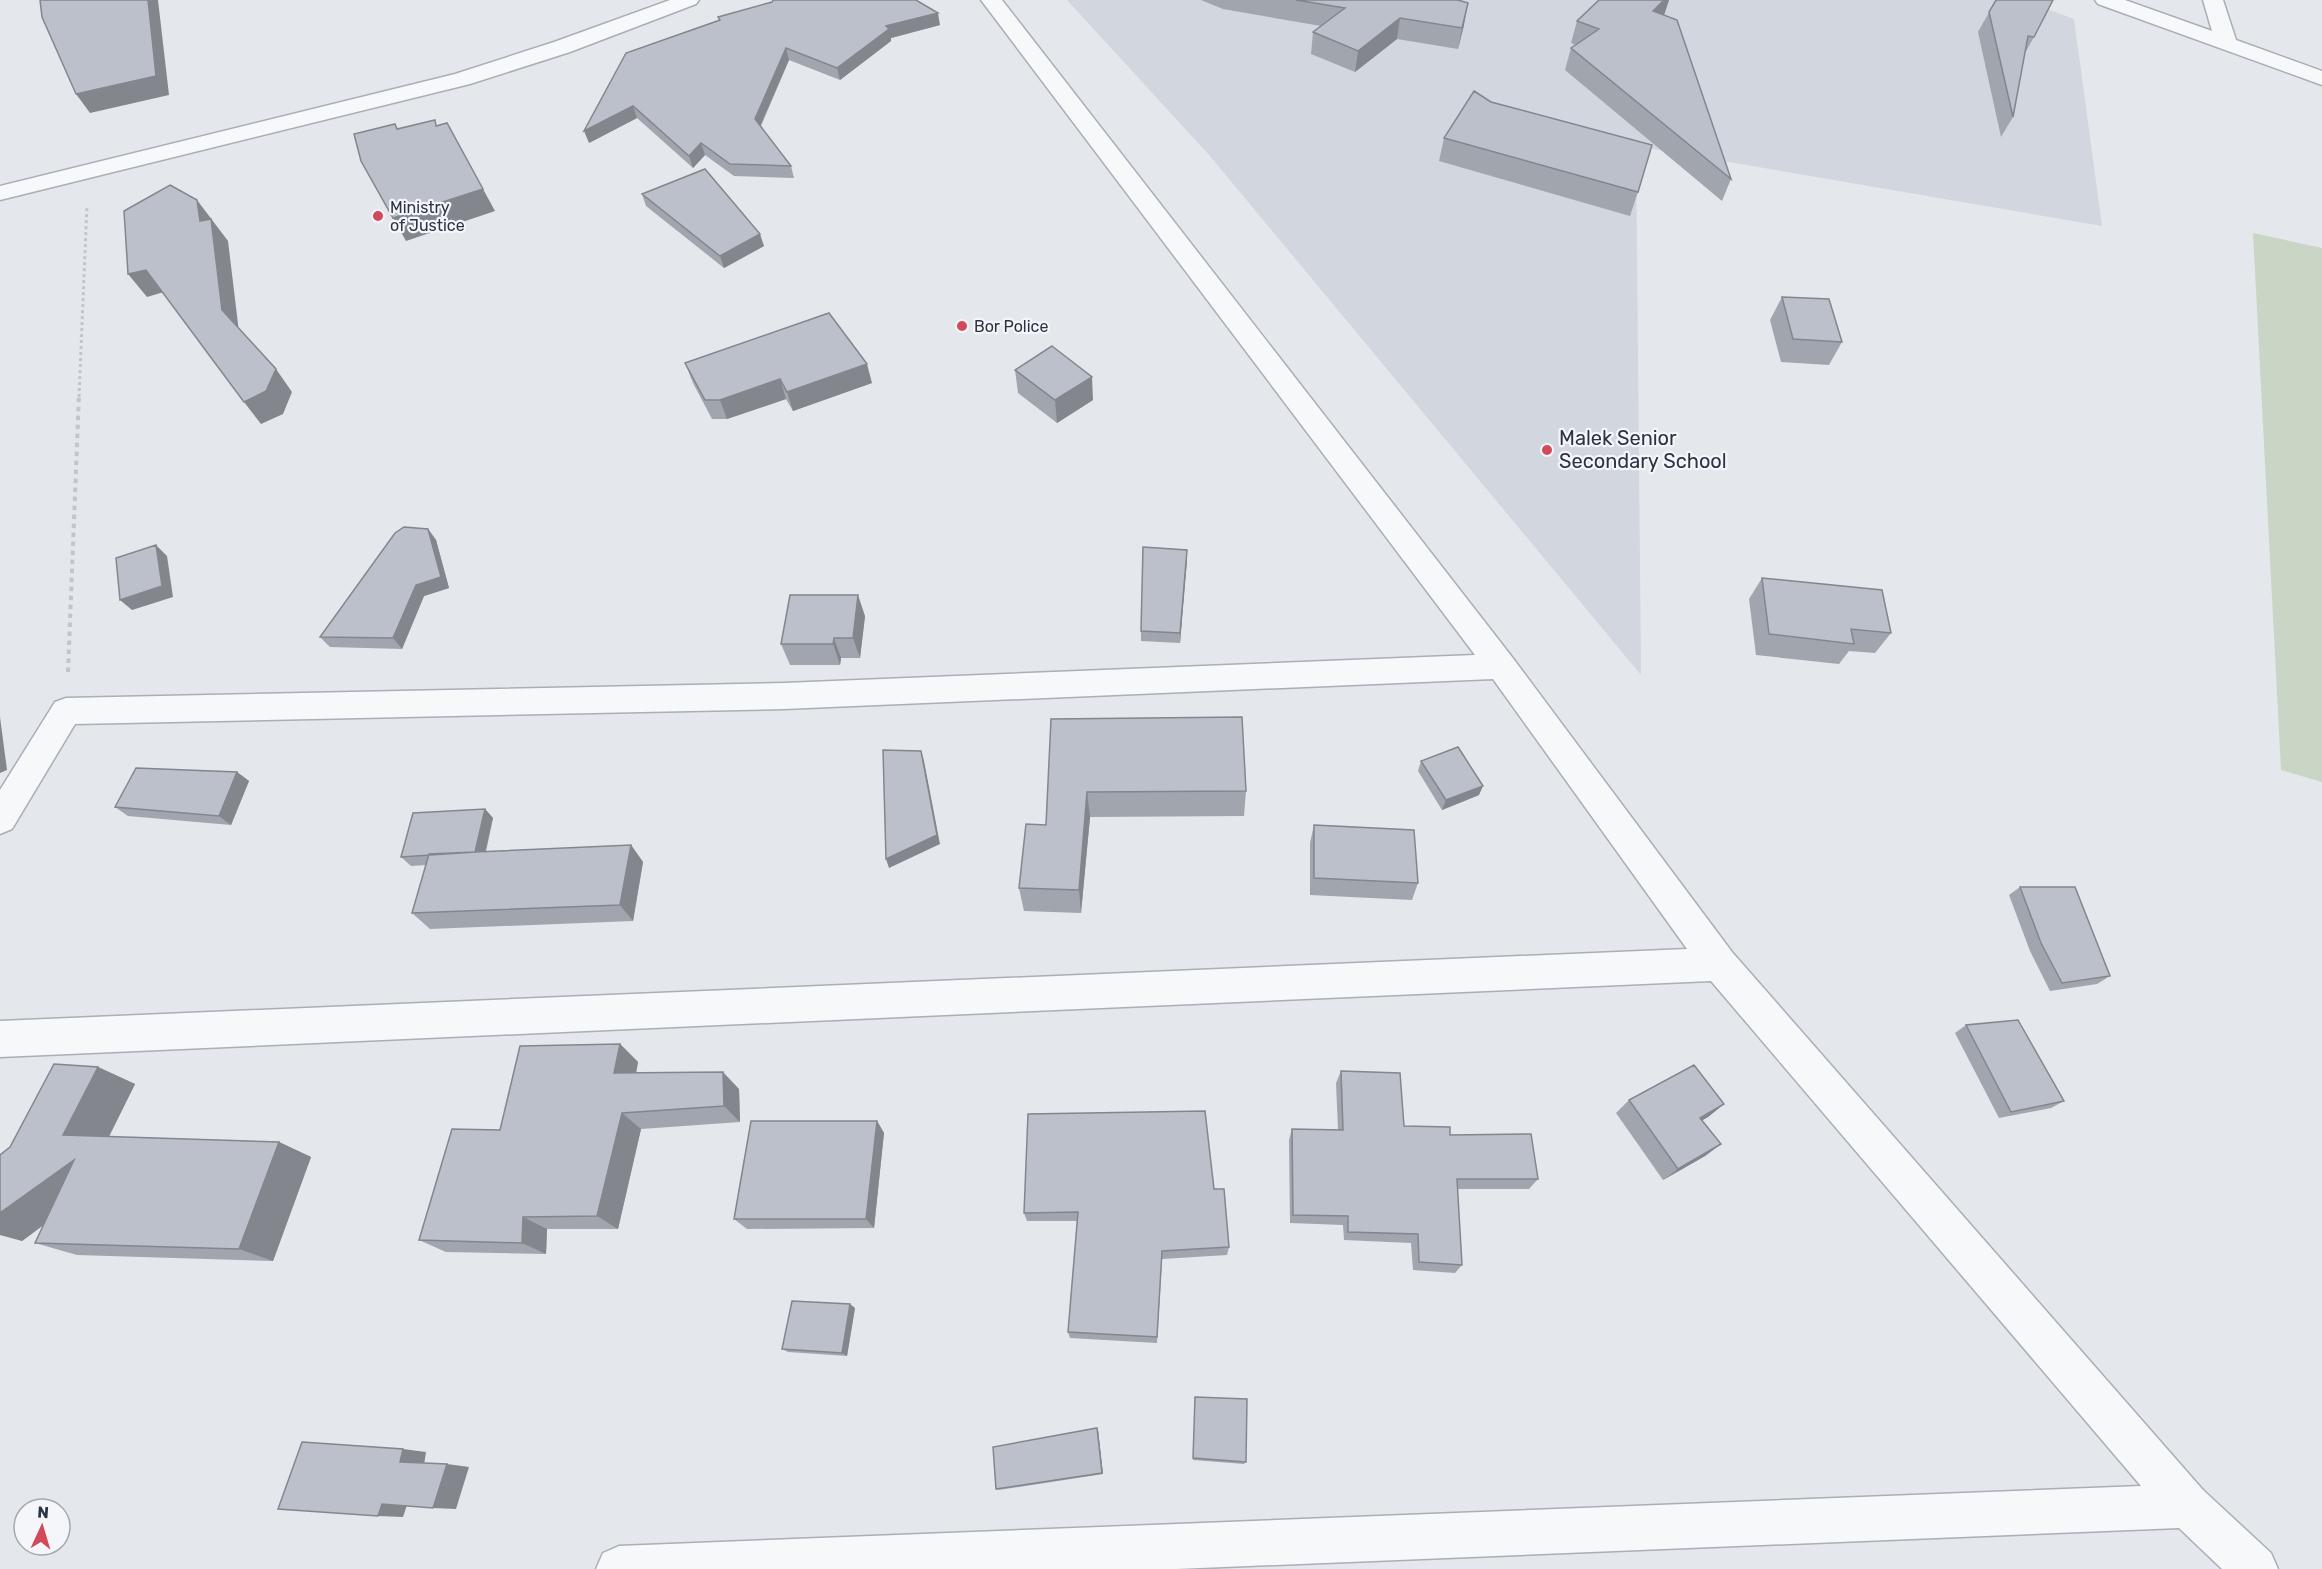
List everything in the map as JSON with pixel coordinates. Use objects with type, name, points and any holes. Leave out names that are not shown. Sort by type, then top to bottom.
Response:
[{"type":"street","points":[[0,193],[462,79],[562,47],[689,0]]},
{"type":"street","points":[[991,0],[1501,666],[1719,964],[2187,1506],[2255,1569]]},
{"type":"street","points":[[2105,0],[2322,78]]},
{"type":"street","points":[[2213,0],[2226,44]]},
{"type":"street","points":[[0,819],[66,711],[364,709],[1116,686],[1501,666]]},
{"type":"street","points":[[0,1039],[1719,964]]},
{"type":"street","points":[[619,1569],[2187,1506]]},
{"type":"path","points":[[66,711],[88,171]]},
{"type":"shaded area","name":"Malek Senior Secondary School","points":[[1067,0],[2023,0],[2074,19],[2102,226],[1636,146],[1641,675],[1210,156]]},
{"type":"green space","points":[[2253,233],[2322,248],[2322,782],[2281,770]]},
{"type":"building","points":[[40,0],[148,0],[156,76],[76,94],[42,17]]},
{"type":"building","points":[[773,0],[916,0],[938,13],[886,26],[889,29],[837,68],[786,48],[755,119],[791,166],[730,164],[701,143],[689,156],[633,106],[584,131],[626,53],[720,20],[718,17]]},
{"type":"building","points":[[1296,0],[1458,0],[1468,3],[1462,28],[1400,18],[1358,51],[1313,32],[1345,8]]},
{"type":"building","points":[[1599,0],[1664,0],[1653,11],[1677,20],[1731,179],[1571,48],[1599,29],[1577,21]]},
{"type":"building","points":[[1996,0],[2053,0],[2034,37],[2028,36],[2013,117],[1989,12]]},
{"type":"building","points":[[1474,91],[1491,102],[1652,145],[1638,192],[1444,138]]},
{"type":"building","points":[[435,120],[436,126],[447,123],[483,189],[393,218],[361,161],[354,134],[395,124],[397,129]]},
{"type":"building","points":[[705,169],[760,234],[720,256],[642,194]]},
{"type":"building","points":[[170,185],[197,200],[200,221],[211,219],[222,310],[276,369],[266,391],[244,402],[146,270],[128,274],[124,211]]},
{"type":"building","points":[[1782,297],[1829,299],[1842,342],[1793,339]]},
{"type":"building","points":[[829,313],[867,364],[787,392],[780,379],[720,400],[705,400],[685,363]]},
{"type":"building","points":[[1052,346],[1092,377],[1055,400],[1015,370]]},
{"type":"building","points":[[404,527],[428,529],[441,577],[416,585],[393,638],[320,637],[395,533]]},
{"type":"building","points":[[156,545],[162,586],[120,600],[116,558]]},
{"type":"building","points":[[1143,547],[1187,550],[1180,633],[1141,631]]},
{"type":"building","points":[[1762,578],[1882,590],[1891,633],[1851,629],[1854,644],[1769,634]]},
{"type":"building","points":[[790,595],[858,595],[853,638],[834,638],[833,644],[781,644]]},
{"type":"building","points":[[1242,717],[1246,791],[1087,792],[1079,890],[1019,888],[1026,824],[1046,825],[1051,719]]},
{"type":"building","points":[[1458,747],[1483,786],[1446,800],[1421,761]]},
{"type":"building","points":[[883,750],[921,751],[937,835],[886,859]]},
{"type":"building","points":[[136,768],[237,772],[219,816],[115,807]]},
{"type":"building","points":[[485,809],[475,852],[401,857],[413,813]]},
{"type":"building","points":[[1314,825],[1414,830],[1418,883],[1314,878]]},
{"type":"building","points":[[631,845],[620,905],[412,913],[429,854]]},
{"type":"building","points":[[2020,887],[2075,887],[2110,976],[2062,983],[2041,943]]},
{"type":"building","points":[[2018,1020],[2064,1101],[2011,1112],[1966,1025]]},
{"type":"building","points":[[620,1044],[614,1073],[723,1072],[724,1106],[622,1113],[597,1216],[523,1217],[522,1243],[419,1240],[452,1129],[500,1130],[520,1046]]},
{"type":"building","points":[[54,1064],[98,1067],[63,1135],[279,1142],[239,1249],[35,1243],[74,1160],[0,1213],[0,1155],[10,1147]]},
{"type":"building","points":[[1694,1065],[1724,1104],[1700,1118],[1721,1144],[1678,1169],[1629,1100]]},
{"type":"building","points":[[1341,1071],[1400,1073],[1404,1126],[1450,1127],[1450,1135],[1531,1134],[1538,1179],[1457,1179],[1462,1265],[1419,1262],[1418,1234],[1348,1232],[1348,1216],[1293,1215],[1292,1129],[1343,1130]]},
{"type":"building","points":[[1205,1111],[1214,1189],[1224,1189],[1229,1247],[1162,1251],[1157,1337],[1068,1332],[1078,1212],[1024,1213],[1028,1114]]},
{"type":"building","points":[[751,1121],[877,1121],[866,1219],[734,1219]]},
{"type":"building","points":[[792,1301],[850,1304],[842,1353],[782,1349]]},
{"type":"building","points":[[1195,1397],[1247,1399],[1246,1462],[1193,1458]]},
{"type":"building","points":[[1097,1428],[1102,1473],[996,1489],[993,1447]]},
{"type":"building","points":[[302,1442],[403,1449],[400,1462],[447,1464],[433,1508],[382,1504],[378,1516],[278,1509]]},
{"type":"place","name":"Ministry of Justice","points":[[378,216]]},
{"type":"place","name":"Bor Police","points":[[962,326]]},
{"type":"place","name":"Malek Senior Secondary School","points":[[1547,450]]}]
